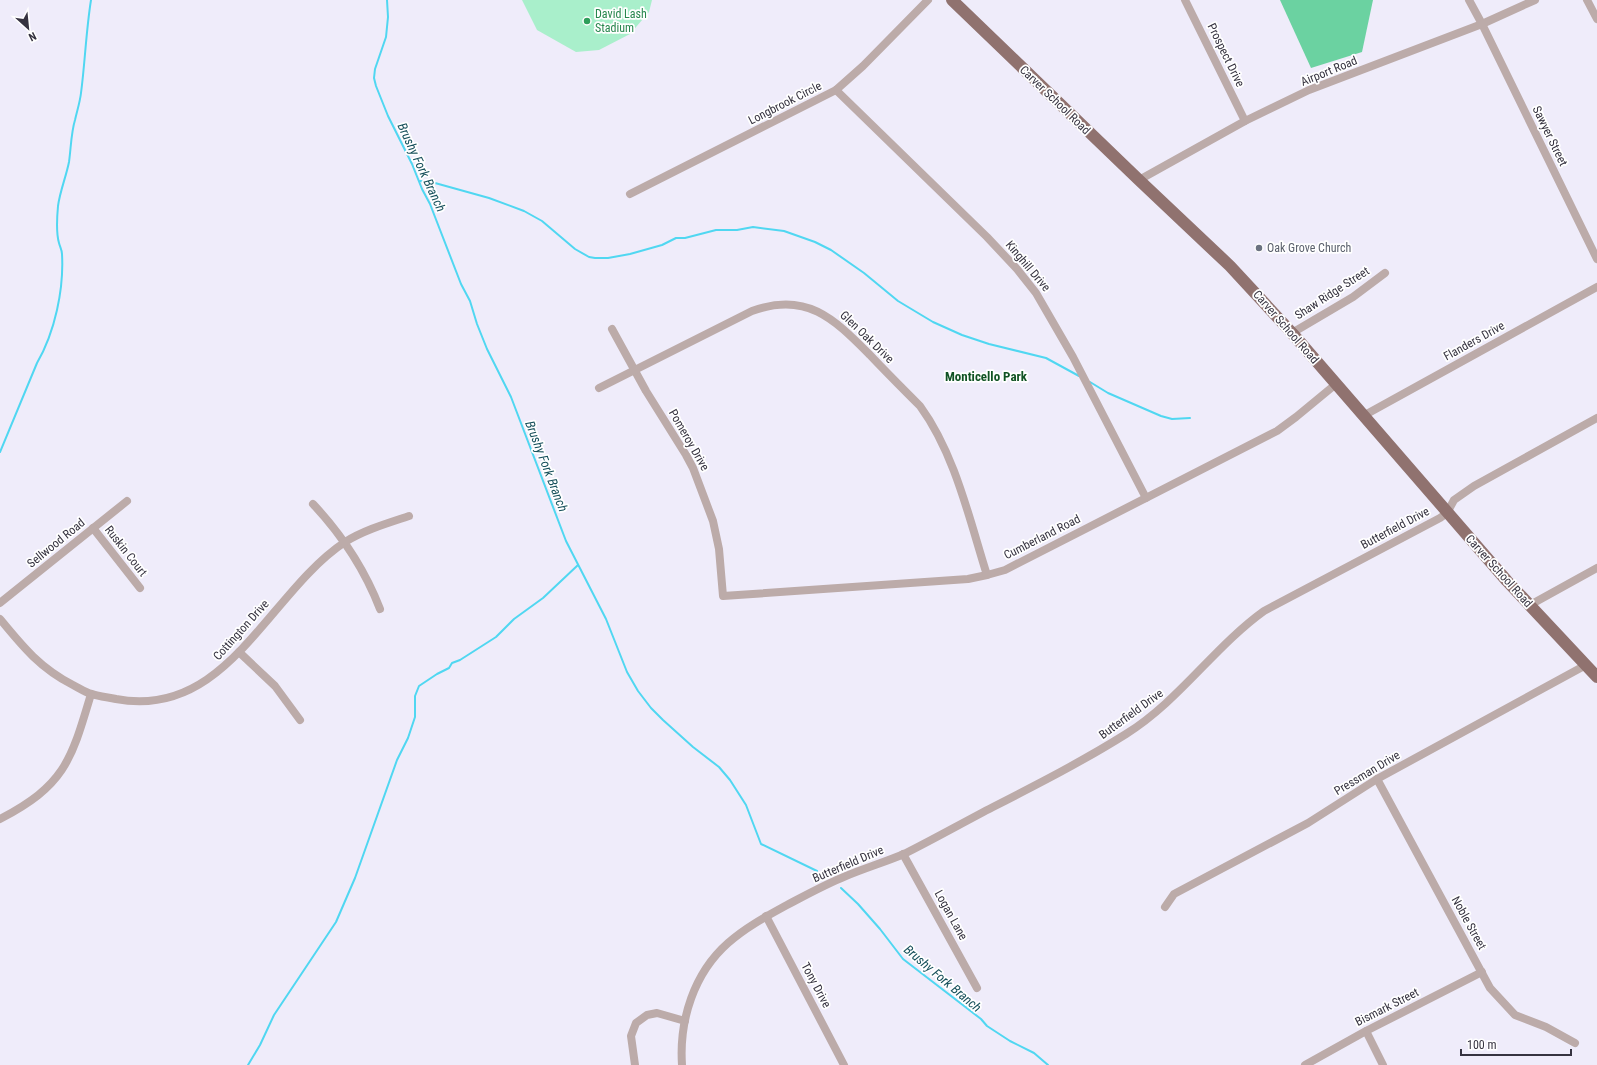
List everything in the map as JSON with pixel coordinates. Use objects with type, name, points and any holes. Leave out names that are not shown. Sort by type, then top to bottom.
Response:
[{"type":"main road","name":"Carver School Road","points":[[952,0],[1230,266],[1292,333],[1447,513],[1597,677]]},
{"type":"street","name":"Longbrook Circle","points":[[630,194],[836,90],[863,66],[928,0]]},
{"type":"street","name":"Prospect Drive","points":[[1185,0],[1245,121]]},
{"type":"street","name":"Sawyer Street","points":[[1469,0],[1597,258]]},
{"type":"street","name":"Airport Road","points":[[1139,180],[1245,121],[1310,90],[1482,24],[1535,0]]},
{"type":"street","points":[[1587,0],[1597,19]]},
{"type":"street","name":"Kinghill Drive","points":[[836,90],[987,237],[1017,269],[1036,293],[1073,357],[1146,498]]},
{"type":"street","name":"Shaw Ridge Street","points":[[1292,333],[1353,297],[1385,273]]},
{"type":"street","name":"Flanders Drive","points":[[1363,416],[1597,287]]},
{"type":"street","name":"Glen Oak Drive","points":[[599,388],[752,311],[766,306],[782,304],[801,306],[818,311],[840,325],[920,406],[930,420],[943,444],[950,462],[987,575]]},
{"type":"street","name":"Pomeroy Drive","points":[[612,330],[634,370],[686,454],[705,496],[713,521],[719,550],[723,596]]},
{"type":"street","name":"Cumberland Road","points":[[723,596],[968,579],[1005,570],[1277,431],[1336,384]]},
{"type":"street","name":"Butterfield Drive","points":[[682,1065],[681,1054],[688,1005],[694,989],[716,956],[728,942],[766,916],[824,885],[903,854],[1076,764],[1128,733],[1152,716],[1175,696],[1246,624],[1264,611],[1447,513],[1454,500],[1474,486],[1597,418]]},
{"type":"street","name":"Sellwood Road","points":[[0,603],[127,501]]},
{"type":"street","points":[[313,504],[329,521],[345,542],[362,571],[380,609]]},
{"type":"street","name":"Cottington Drive","points":[[0,619],[26,651],[57,677],[91,694],[133,701],[150,701],[179,694],[209,679],[239,652],[295,587],[316,566],[345,542],[378,526],[409,516]]},
{"type":"street","name":"Ruskin Court","points":[[93,528],[140,588]]},
{"type":"street","points":[[1530,605],[1597,568]]},
{"type":"street","points":[[239,652],[275,686],[300,720]]},
{"type":"street","name":"Pressman Drive","points":[[1165,907],[1174,894],[1308,823],[1378,779],[1586,665]]},
{"type":"street","points":[[0,819],[43,792],[63,770],[77,739],[91,694]]},
{"type":"street","name":"Noble Street","points":[[1378,779],[1490,988],[1515,1015],[1546,1027],[1575,1043]]},
{"type":"street","name":"Logan Lane","points":[[903,854],[977,988]]},
{"type":"street","name":"Tony Drive","points":[[766,916],[844,1065]]},
{"type":"street","name":"Bismark Street","points":[[1305,1065],[1366,1031],[1482,972]]},
{"type":"street","points":[[635,1065],[631,1036],[636,1023],[647,1015],[657,1013],[685,1021]]},
{"type":"street","points":[[1366,1031],[1383,1065]]},
{"type":"green space","name":"David Lash Stadium","points":[[522,0],[652,0],[649,12],[630,34],[599,50],[576,52],[537,30]]},
{"type":"green space","points":[[1280,0],[1373,0],[1362,52],[1311,68]]},
{"type":"waterway","points":[[0,452],[49,338],[60,296],[62,253],[57,230],[58,206],[69,162],[73,130],[81,96],[91,0]]},
{"type":"waterway","name":"Brushy Fork Branch","points":[[387,0],[388,17],[386,37],[375,69],[374,78],[376,86],[388,116],[430,204],[461,284],[470,301],[487,349],[511,397],[566,541],[606,619],[627,672],[638,691],[651,708],[693,747],[719,767],[730,780],[746,805],[761,844],[817,871]]},
{"type":"waterway","points":[[420,181],[435,183],[489,198],[524,211],[542,221],[575,249],[589,257],[595,258],[608,258],[630,254],[662,245],[676,238],[685,238],[716,230],[737,230],[753,227],[784,231],[815,242],[831,250],[864,273],[898,301],[933,322],[962,335],[989,344],[1046,358],[1079,376]]},
{"type":"waterway","points":[[1090,382],[1108,393],[1161,416],[1172,419],[1190,418]]},
{"type":"waterway","points":[[248,1065],[260,1045],[274,1015],[336,922],[355,878],[397,760],[408,738],[415,717],[415,696],[419,686],[449,668],[452,663],[460,660],[496,637],[514,619],[543,598],[578,565]]},
{"type":"waterway","name":"Brushy Fork Branch","points":[[841,888],[858,904],[880,929],[903,959],[981,1019],[987,1026],[1010,1041],[1034,1053],[1048,1065]]},
{"type":"place","name":"David Lash Stadium","points":[[587,21]]},
{"type":"place","name":"Oak Grove Church","points":[[1259,248]]},
{"type":"district","name":"Monticello Park","points":[[986,376]]}]
